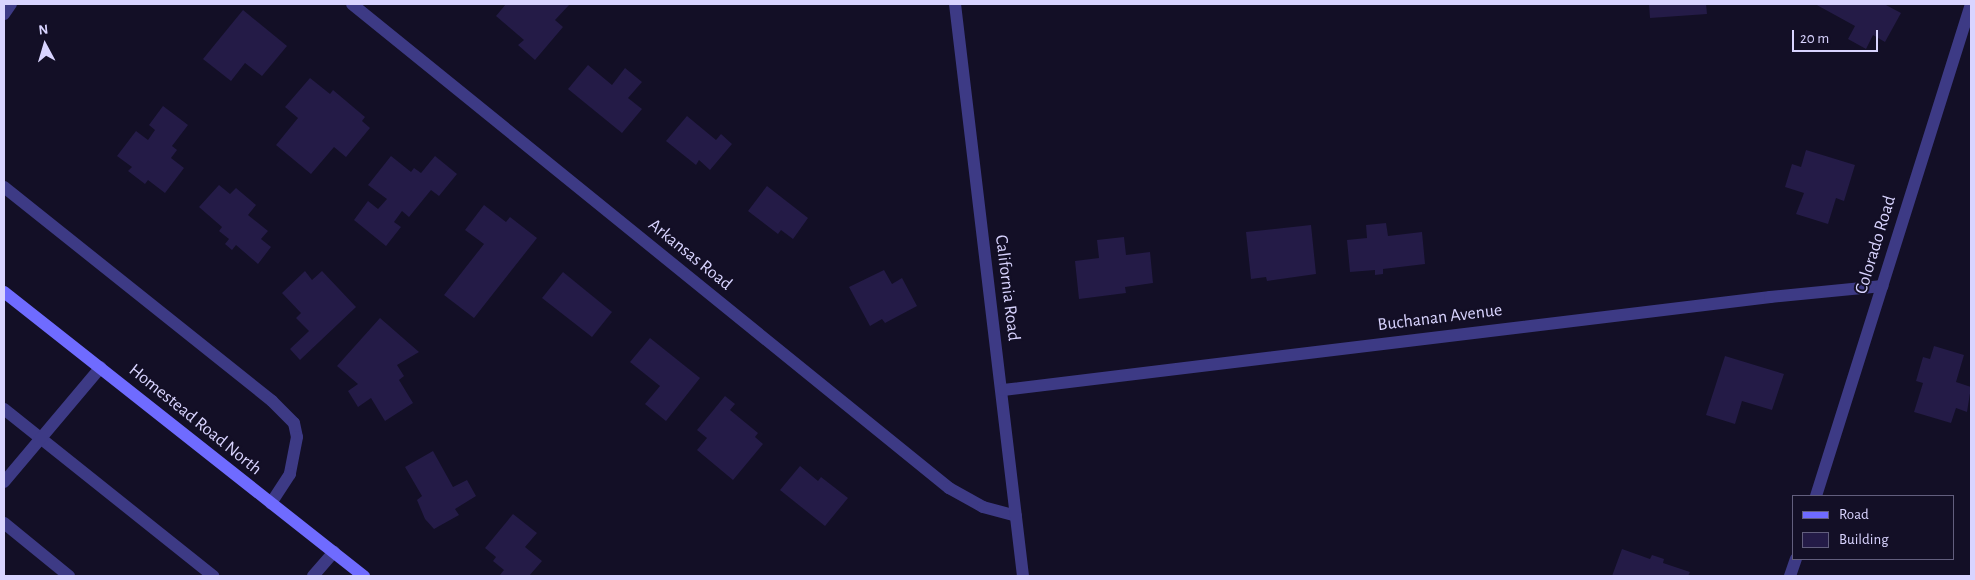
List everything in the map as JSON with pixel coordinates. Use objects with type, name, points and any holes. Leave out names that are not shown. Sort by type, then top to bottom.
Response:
[{"type":"main road","name":"Homestead Road North","points":[[4,292],[101,366],[364,576]]},
{"type":"street","points":[[4,14],[11,4]]},
{"type":"street","name":"Arkansas Road","points":[[352,4],[949,488],[983,507],[1016,516]]},
{"type":"street","name":"California Road","points":[[955,4],[1003,390],[1023,576]]},
{"type":"street","name":"Colorado Road","points":[[1816,495],[1971,4]]},
{"type":"street","points":[[4,187],[272,401],[294,422],[297,437],[290,474],[271,503]]},
{"type":"street","name":"Buchanan Avenue","points":[[1003,390],[1634,313],[1882,286]]},
{"type":"street","points":[[4,482],[101,366]]},
{"type":"street","points":[[4,409],[213,576]]},
{"type":"street","points":[[4,523],[69,576]]},
{"type":"street","points":[[313,576],[334,552]]},
{"type":"street","points":[[1790,576],[1796,560]]},
{"type":"building","points":[[506,4],[570,4],[555,20],[563,27],[535,60],[518,45],[524,40],[496,16]]},
{"type":"building","points":[[1649,4],[1706,4],[1707,14],[1650,18]]},
{"type":"building","points":[[1815,4],[1884,4],[1901,13],[1885,42],[1873,35],[1866,49],[1848,39],[1855,26]]},
{"type":"building","points":[[243,10],[287,46],[262,76],[245,63],[231,81],[203,59]]},
{"type":"building","points":[[588,65],[612,85],[625,68],[642,82],[628,98],[642,109],[622,133],[568,89]]},
{"type":"building","points":[[310,78],[330,94],[333,90],[365,117],[362,121],[370,128],[346,157],[334,147],[311,174],[276,145],[298,118],[285,107]]},
{"type":"building","points":[[163,106],[188,125],[172,146],[177,150],[171,158],[184,168],[165,193],[148,180],[145,184],[128,171],[132,167],[117,156],[136,131],[148,140],[155,130],[149,125]]},
{"type":"building","points":[[687,116],[716,140],[721,134],[732,144],[710,170],[699,160],[696,165],[666,141]]},
{"type":"building","points":[[1806,150],[1855,165],[1844,201],[1836,198],[1828,224],[1796,214],[1804,193],[1785,187],[1792,164],[1801,167]]},
{"type":"building","points":[[391,156],[411,172],[414,168],[421,173],[435,156],[457,174],[439,196],[431,190],[409,217],[402,211],[394,222],[401,227],[386,246],[354,220],[368,201],[378,209],[387,199],[368,185]]},
{"type":"building","points":[[219,185],[230,194],[236,188],[256,205],[248,215],[268,231],[261,239],[271,247],[258,264],[236,245],[232,250],[225,244],[229,239],[219,231],[222,227],[199,207]]},
{"type":"building","points":[[767,186],[808,218],[793,239],[781,230],[778,234],[748,211]]},
{"type":"building","points":[[484,205],[506,222],[510,217],[537,238],[474,318],[444,295],[484,244],[465,230]]},
{"type":"building","points":[[1386,223],[1388,236],[1422,232],[1425,264],[1383,269],[1383,274],[1375,275],[1375,270],[1350,272],[1347,240],[1367,238],[1366,225]]},
{"type":"building","points":[[1311,225],[1316,274],[1267,281],[1266,277],[1251,279],[1246,232]]},
{"type":"building","points":[[1124,237],[1126,255],[1150,252],[1153,283],[1125,287],[1126,293],[1079,299],[1075,261],[1099,258],[1097,240]]},
{"type":"building","points":[[884,270],[892,284],[902,278],[917,306],[885,323],[882,319],[870,326],[849,287]]},
{"type":"building","points":[[305,271],[312,280],[322,271],[356,307],[300,360],[290,349],[309,331],[296,318],[301,313],[282,293]]},
{"type":"building","points":[[563,272],[612,312],[592,337],[542,298]]},
{"type":"building","points":[[380,318],[419,352],[397,365],[404,376],[399,380],[413,403],[385,421],[371,398],[358,407],[348,391],[358,384],[337,366]]},
{"type":"building","points":[[650,338],[700,378],[666,421],[645,404],[660,386],[630,362]]},
{"type":"building","points":[[1934,346],[1964,355],[1956,382],[1971,387],[1967,412],[1956,408],[1951,423],[1914,412],[1923,383],[1916,381],[1923,357],[1930,359]]},
{"type":"building","points":[[1725,356],[1784,374],[1772,410],[1742,401],[1735,424],[1706,415]]},
{"type":"building","points":[[725,396],[735,404],[730,410],[758,433],[755,437],[763,444],[733,480],[697,450],[707,438],[697,430]]},
{"type":"building","points":[[433,451],[453,487],[467,480],[476,496],[455,509],[459,515],[434,529],[425,519],[417,500],[422,496],[405,467]]},
{"type":"building","points":[[800,466],[818,481],[821,477],[848,498],[825,526],[780,490]]},
{"type":"building","points":[[513,514],[537,533],[525,547],[542,561],[529,576],[499,576],[504,570],[493,561],[496,557],[485,548]]},
{"type":"building","points":[[1622,549],[1650,559],[1652,555],[1664,559],[1663,563],[1690,572],[1688,576],[1612,576]]}]
